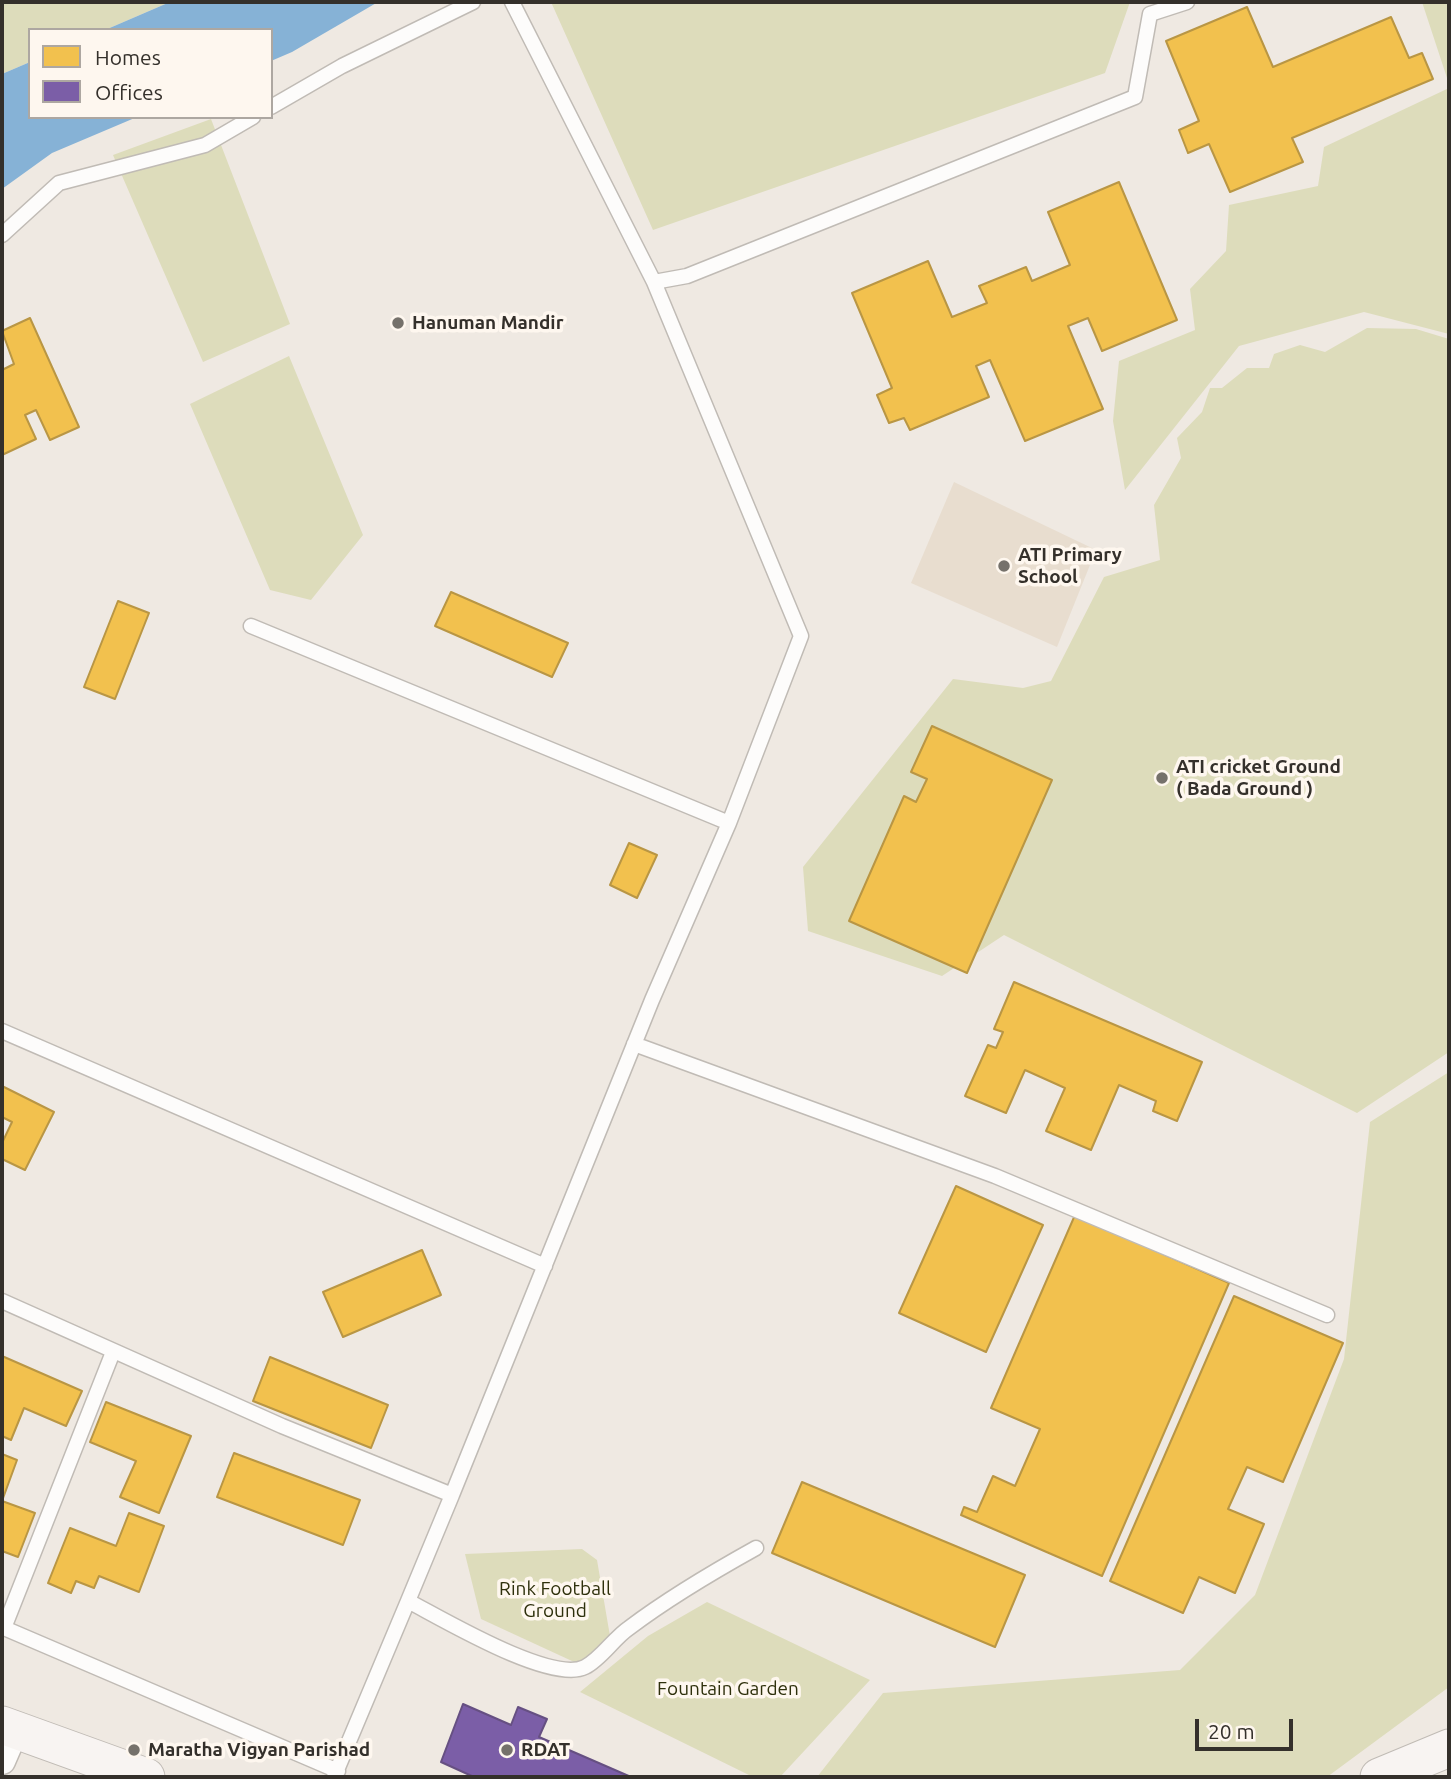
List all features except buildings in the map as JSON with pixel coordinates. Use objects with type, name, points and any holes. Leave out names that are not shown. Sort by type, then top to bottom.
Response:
[{"type":"main road","points":[[6,1739],[146,1777]]},
{"type":"main road","points":[[1379,1777],[1449,1748]]},
{"type":"lane","points":[[273,106],[342,66],[473,2]]},
{"type":"lane","points":[[113,1352],[3,1628],[336,1774],[635,1044],[729,823],[801,636],[654,282],[512,2]]},
{"type":"lane","points":[[654,282],[687,276],[1135,97],[1150,14],[1187,2]]},
{"type":"lane","points":[[2,235],[59,183],[205,145],[250,119]]},
{"type":"lane","points":[[251,626],[729,823]]},
{"type":"lane","points":[[2,1031],[545,1266]]},
{"type":"lane","points":[[635,1044],[995,1176],[1327,1315]]},
{"type":"lane","points":[[2,1301],[113,1352],[452,1495]]},
{"type":"lane","points":[[408,1601],[523,1660],[566,1669],[585,1667],[622,1633],[681,1588],[756,1548]]},
{"type":"shaded area","name":"ATI Primary School","points":[[954,482],[1096,550],[1057,647],[911,583]]},
{"type":"green space","points":[[2,2],[170,2],[110,28],[28,28],[28,63],[2,74]]},
{"type":"green space","points":[[551,2],[1130,2],[1105,73],[653,230]]},
{"type":"green space","points":[[1422,2],[1449,2],[1449,84]]},
{"type":"green space","points":[[1449,88],[1449,334],[1364,312],[1239,346],[1125,490],[1113,421],[1119,361],[1195,330],[1190,289],[1226,251],[1229,205],[1318,186],[1324,147]]},
{"type":"green space","points":[[211,119],[290,324],[203,362],[113,155]]},
{"type":"green space","name":"ATI cricket Ground ( Bada Ground )","points":[[1367,328],[1416,329],[1449,339],[1449,1052],[1357,1113],[1004,935],[942,976],[808,931],[803,867],[953,679],[1023,688],[1051,681],[1104,577],[1160,560],[1154,505],[1181,458],[1177,438],[1202,412],[1210,388],[1222,388],[1247,368],[1269,368],[1274,354],[1300,345],[1325,352]]},
{"type":"green space","points":[[289,356],[363,535],[311,600],[270,590],[190,404]]},
{"type":"green space","points":[[1449,1072],[1449,1687],[1327,1777],[817,1777],[883,1693],[1180,1670],[1255,1595],[1344,1359],[1370,1122]]},
{"type":"green space","name":"Rink Football Ground","points":[[582,1549],[597,1560],[611,1642],[585,1667],[481,1619],[465,1554]]},
{"type":"green space","name":"Fountain Garden","points":[[707,1602],[870,1680],[780,1777],[753,1777],[580,1692],[648,1636]]},
{"type":"water","points":[[170,2],[378,2],[273,60],[273,28],[110,28]]},
{"type":"water","points":[[28,63],[28,119],[132,119],[52,153],[2,189],[2,74]]},
{"type":"place","name":"Hanuman Mandir","points":[[398,323]]},
{"type":"place","name":"ATI Primary School","points":[[1004,566]]},
{"type":"place","name":"ATI cricket Ground ( Bada Ground )","points":[[1162,778]]},
{"type":"place","name":"Maratha Vigyan Parishad","points":[[134,1750]]},
{"type":"place","name":"RDAT","points":[[507,1750]]}]
